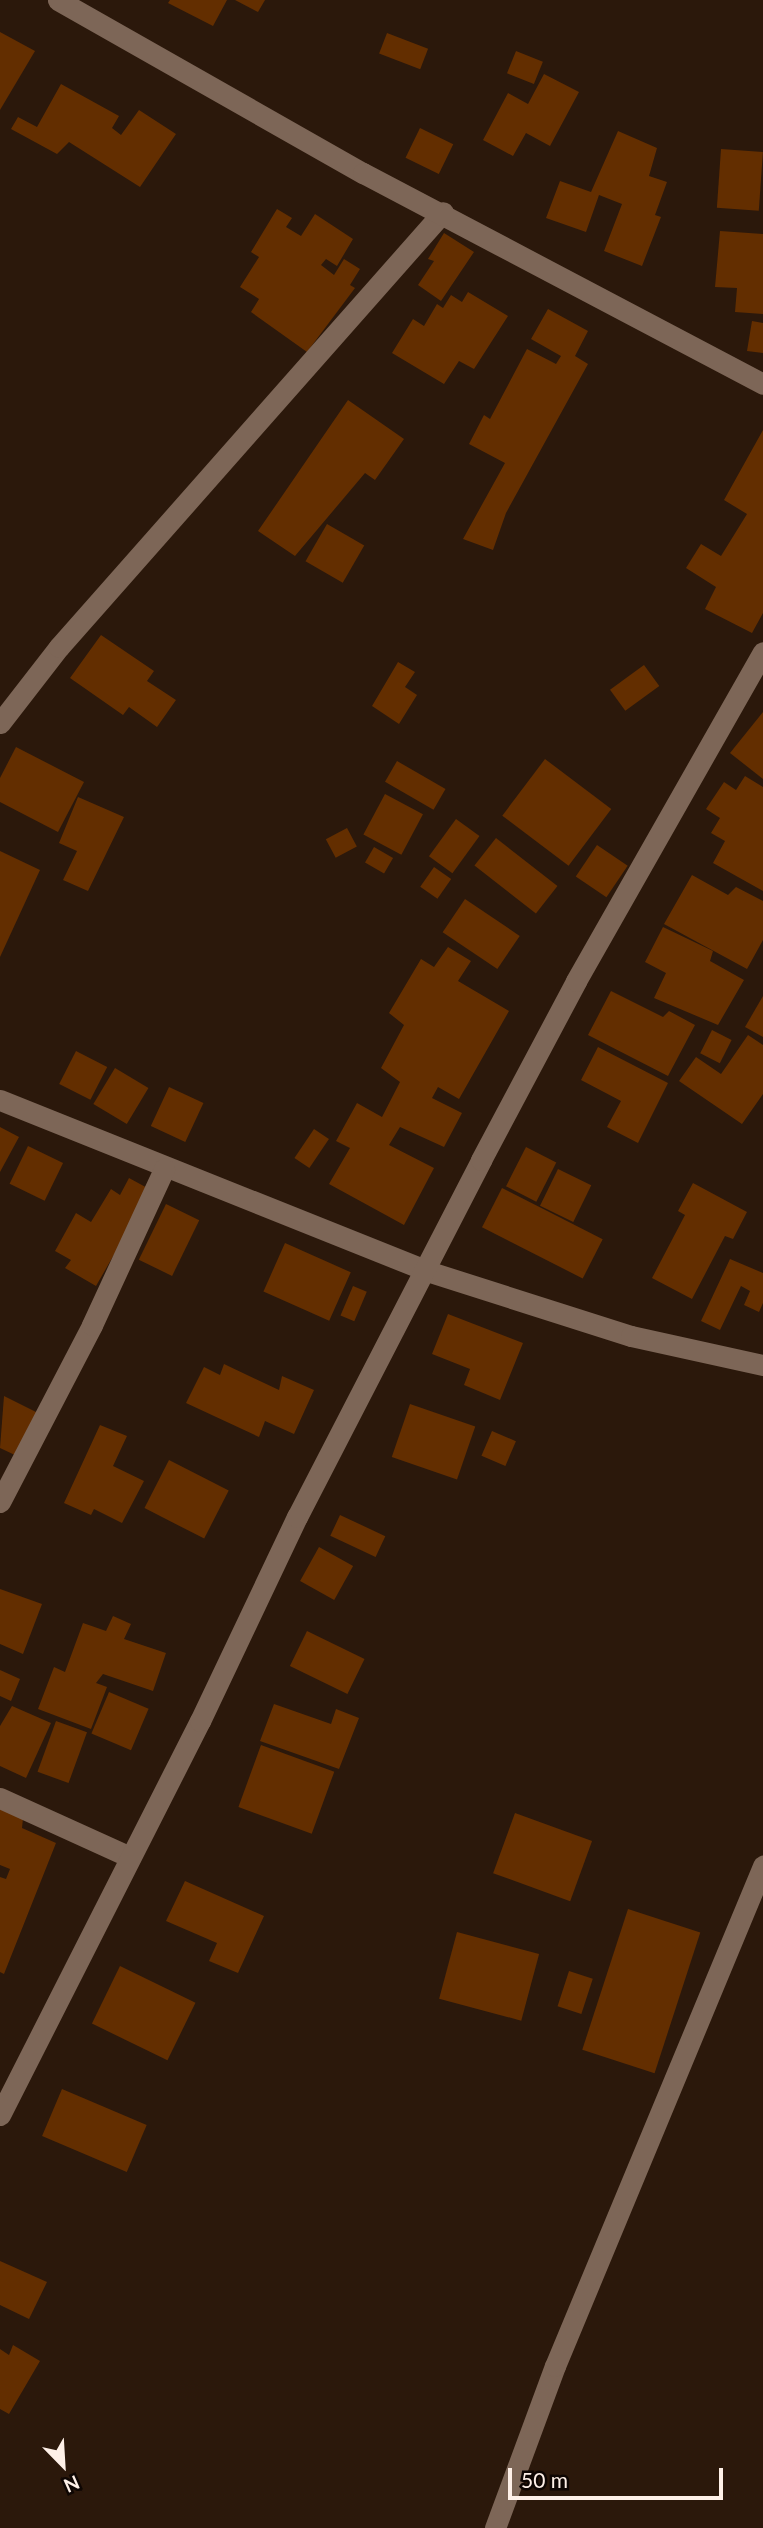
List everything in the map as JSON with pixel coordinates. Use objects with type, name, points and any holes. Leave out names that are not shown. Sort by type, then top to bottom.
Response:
[{"type":"street","points":[[58,0],[363,173],[443,212],[763,384]]},
{"type":"street","points":[[0,723],[86,616],[443,212]]},
{"type":"street","points":[[0,2115],[296,1517],[576,981],[756,680],[763,652]]},
{"type":"street","points":[[0,1100],[426,1272],[631,1336],[763,1365]]},
{"type":"street","points":[[0,1502],[92,1325],[164,1168]]},
{"type":"street","points":[[0,1798],[130,1857]]},
{"type":"street","points":[[495,2528],[555,2366],[763,1866]]},
{"type":"building","points":[[170,0],[227,0],[213,26],[168,3]]},
{"type":"building","points":[[235,0],[265,0],[258,12]]},
{"type":"building","points":[[0,32],[35,51],[0,110]]},
{"type":"building","points":[[387,33],[428,49],[420,69],[379,54]]},
{"type":"building","points":[[516,51],[543,62],[534,84],[507,73]]},
{"type":"building","points":[[544,74],[579,92],[550,146],[526,133],[513,156],[483,140],[508,93],[528,104]]},
{"type":"building","points":[[61,84],[119,116],[112,128],[121,135],[139,110],[176,134],[140,187],[69,142],[57,154],[11,129],[18,117],[37,127]]},
{"type":"building","points":[[420,128],[453,144],[439,174],[406,158]]},
{"type":"building","points":[[618,131],[657,148],[649,176],[667,182],[655,215],[661,217],[642,266],[604,251],[622,204],[599,195],[586,232],[546,218],[560,181],[591,192]]},
{"type":"building","points":[[721,149],[763,152],[759,211],[717,208]]},
{"type":"building","points":[[277,209],[292,218],[286,227],[301,236],[315,214],[353,239],[337,266],[326,259],[321,265],[334,275],[344,259],[360,269],[350,285],[355,288],[307,352],[251,312],[259,299],[240,287],[259,257],[251,252]]},
{"type":"building","points":[[720,231],[763,234],[763,314],[735,312],[737,288],[715,287]]},
{"type":"building","points":[[444,233],[474,252],[441,301],[418,285],[434,261],[428,259]]},
{"type":"building","points":[[468,292],[508,316],[474,369],[459,361],[444,384],[392,353],[413,319],[424,326],[437,304],[443,308],[451,295],[462,302]]},
{"type":"building","points":[[548,309],[588,331],[575,356],[588,364],[506,513],[493,550],[463,539],[505,463],[469,444],[484,415],[490,419],[527,349],[556,364],[561,356],[531,339]]},
{"type":"building","points":[[752,321],[763,323],[763,353],[747,351]]},
{"type":"building","points":[[348,400],[404,439],[375,480],[365,473],[295,556],[258,531]]},
{"type":"building","points":[[763,430],[763,613],[752,633],[705,609],[716,587],[686,568],[701,544],[721,556],[747,514],[724,500]]},
{"type":"building","points":[[327,524],[364,546],[343,583],[306,561]]},
{"type":"building","points":[[101,635],[154,671],[147,681],[176,700],[157,727],[129,707],[123,715],[70,678]]},
{"type":"building","points":[[398,662],[415,672],[405,687],[417,695],[399,724],[372,706]]},
{"type":"building","points":[[644,665],[659,686],[625,711],[610,690]]},
{"type":"building","points":[[763,712],[763,779],[730,753]]},
{"type":"building","points":[[16,747],[84,782],[58,832],[0,802],[0,778]]},
{"type":"building","points":[[545,759],[611,809],[569,866],[502,816]]},
{"type":"building","points":[[397,761],[445,789],[433,810],[385,782]]},
{"type":"building","points":[[745,776],[763,787],[763,891],[713,863],[725,841],[711,833],[720,818],[706,809],[724,782],[736,790]]},
{"type":"building","points":[[385,794],[423,814],[401,855],[363,835]]},
{"type":"building","points":[[78,797],[124,817],[88,891],[63,880],[77,851],[59,843]]},
{"type":"building","points":[[456,819],[479,836],[452,873],[429,856]]},
{"type":"building","points":[[347,828],[357,847],[336,858],[326,839]]},
{"type":"building","points":[[496,838],[557,886],[536,914],[474,866]]},
{"type":"building","points":[[597,845],[628,866],[606,897],[576,877]]},
{"type":"building","points":[[374,847],[393,858],[384,874],[365,863]]},
{"type":"building","points":[[0,851],[40,870],[0,957]]},
{"type":"building","points":[[434,867],[451,879],[437,899],[420,887]]},
{"type":"building","points":[[692,875],[728,895],[736,887],[763,901],[763,940],[747,969],[664,924]]},
{"type":"building","points":[[465,899],[520,936],[497,969],[443,932]]},
{"type":"building","points":[[663,927],[713,951],[710,961],[744,980],[718,1025],[654,998],[666,973],[645,962]]},
{"type":"building","points":[[448,947],[471,961],[458,981],[509,1011],[459,1099],[438,1087],[432,1098],[462,1113],[444,1147],[400,1127],[389,1145],[434,1168],[404,1225],[329,1184],[350,1148],[336,1141],[357,1103],[382,1117],[400,1082],[381,1068],[404,1025],[389,1013],[421,959],[434,967]]},
{"type":"building","points":[[611,991],[663,1017],[669,1011],[695,1025],[668,1076],[588,1035]]},
{"type":"building","points":[[763,996],[763,1037],[745,1027]]},
{"type":"building","points":[[712,1030],[732,1040],[720,1063],[700,1053]]},
{"type":"building","points":[[748,1035],[763,1045],[763,1094],[742,1124],[679,1081],[696,1057],[721,1074]]},
{"type":"building","points":[[598,1047],[668,1083],[638,1143],[607,1127],[621,1101],[581,1080]]},
{"type":"building","points":[[76,1051],[107,1067],[90,1100],[59,1084]]},
{"type":"building","points":[[115,1068],[148,1088],[127,1124],[93,1104]]},
{"type":"building","points":[[169,1087],[203,1103],[185,1142],[151,1126]]},
{"type":"building","points":[[0,1127],[19,1137],[0,1172]]},
{"type":"building","points":[[314,1129],[329,1139],[309,1168],[294,1158]]},
{"type":"building","points":[[28,1146],[63,1163],[45,1201],[10,1184]]},
{"type":"building","points":[[526,1147],[556,1162],[536,1202],[506,1186]]},
{"type":"building","points":[[558,1169],[591,1185],[573,1222],[540,1206]]},
{"type":"building","points":[[129,1178],[151,1190],[96,1286],[65,1268],[71,1260],[55,1251],[76,1213],[91,1222],[111,1189],[120,1195]]},
{"type":"building","points":[[693,1183],[747,1212],[733,1239],[725,1236],[692,1299],[652,1278],[685,1215],[678,1211]]},
{"type":"building","points":[[502,1188],[603,1239],[583,1279],[482,1227]]},
{"type":"building","points":[[166,1204],[199,1220],[172,1276],[139,1260]]},
{"type":"building","points":[[285,1243],[351,1272],[329,1321],[263,1291]]},
{"type":"building","points":[[730,1259],[763,1273],[763,1303],[759,1312],[744,1305],[750,1291],[741,1286],[720,1330],[701,1321]]},
{"type":"building","points":[[353,1286],[367,1292],[354,1321],[340,1315]]},
{"type":"building","points":[[448,1314],[523,1343],[500,1400],[464,1385],[470,1369],[432,1354]]},
{"type":"building","points":[[224,1364],[279,1390],[282,1376],[314,1390],[294,1434],[265,1421],[259,1437],[186,1403],[204,1367],[220,1375]]},
{"type":"building","points":[[4,1396],[38,1413],[17,1456],[0,1448]]},
{"type":"building","points":[[410,1404],[475,1426],[457,1479],[392,1457]]},
{"type":"building","points":[[100,1425],[127,1436],[113,1466],[144,1481],[122,1523],[94,1509],[91,1515],[64,1503]]},
{"type":"building","points":[[492,1431],[516,1441],[505,1466],[481,1456]]},
{"type":"building","points":[[169,1460],[229,1490],[204,1539],[144,1508]]},
{"type":"building","points":[[340,1515],[385,1536],[376,1557],[330,1536]]},
{"type":"building","points":[[319,1547],[353,1566],[334,1600],[300,1581]]},
{"type":"building","points":[[0,1589],[42,1604],[23,1654],[0,1644]]},
{"type":"building","points":[[113,1616],[131,1624],[124,1639],[166,1653],[153,1691],[103,1674],[96,1683],[107,1687],[91,1729],[38,1709],[54,1667],[65,1672],[83,1623],[106,1631]]},
{"type":"building","points":[[307,1631],[365,1659],[347,1694],[290,1666]]},
{"type":"building","points":[[0,1670],[20,1679],[11,1701],[0,1696]]},
{"type":"building","points":[[109,1692],[149,1709],[131,1750],[91,1733]]},
{"type":"building","points":[[274,1704],[331,1724],[336,1709],[359,1718],[339,1769],[260,1741]]},
{"type":"building","points":[[12,1706],[51,1723],[26,1778],[0,1766],[0,1726]]},
{"type":"building","points":[[56,1721],[87,1732],[69,1783],[38,1772]]},
{"type":"building","points":[[261,1745],[334,1772],[312,1834],[238,1807]]},
{"type":"building","points":[[0,1798],[24,1809],[22,1828],[56,1843],[4,1974],[0,1972],[0,1877],[6,1879],[10,1869],[0,1865]]},
{"type":"building","points":[[515,1813],[592,1841],[570,1901],[493,1873]]},
{"type":"building","points":[[185,1881],[264,1916],[238,1973],[209,1961],[217,1943],[166,1921]]},
{"type":"building","points":[[628,1909],[700,1932],[655,2073],[582,2050]]},
{"type":"building","points":[[457,1932],[539,1954],[521,2021],[439,1999]]},
{"type":"building","points":[[120,1966],[195,2003],[167,2060],[92,2024]]},
{"type":"building","points":[[569,1971],[593,1979],[581,2014],[558,2006]]},
{"type":"building","points":[[62,2089],[147,2125],[127,2172],[42,2136]]},
{"type":"building","points":[[0,2261],[47,2282],[29,2319],[0,2305]]},
{"type":"building","points":[[13,2345],[40,2361],[9,2414],[0,2409],[0,2349],[9,2355]]}]
